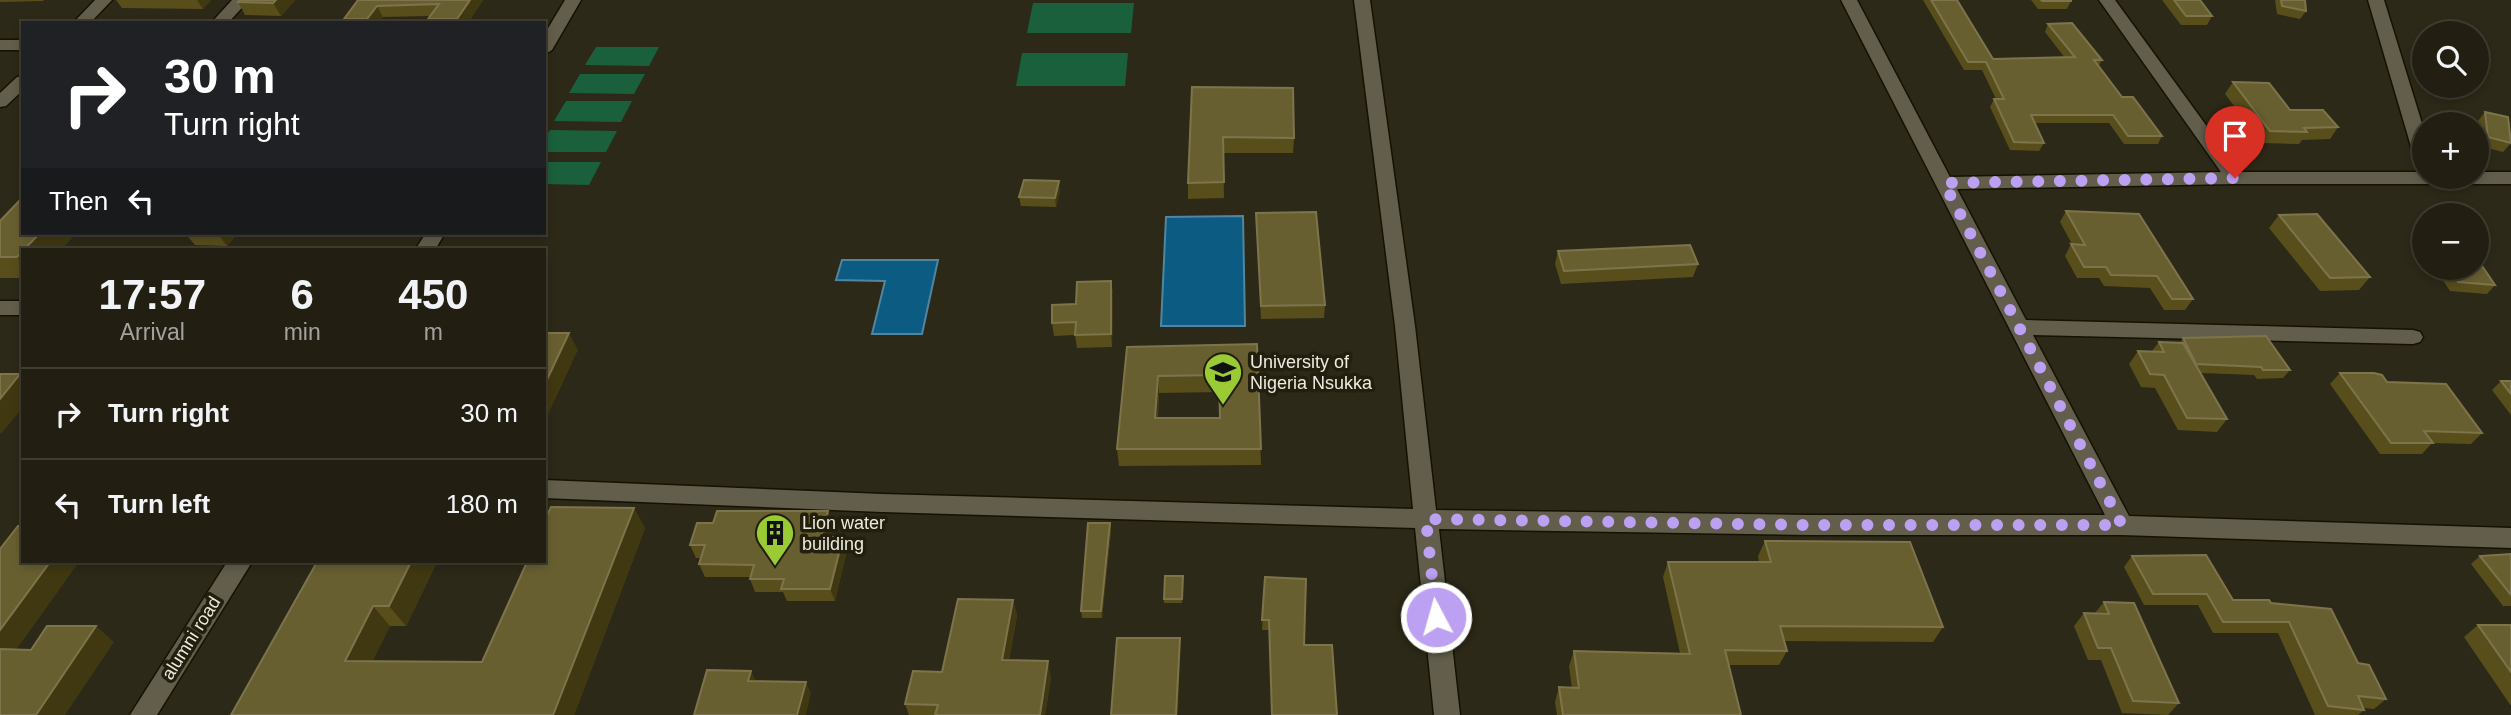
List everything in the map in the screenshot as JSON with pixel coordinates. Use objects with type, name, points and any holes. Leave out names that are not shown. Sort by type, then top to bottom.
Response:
[{"type":"street","points":[[83,21],[104,0]]},
{"type":"street","points":[[221,21],[241,0]]},
{"type":"street","points":[[546,47],[573,0]]},
{"type":"street","points":[[1362,0],[1405,326],[1447,715]]},
{"type":"street","points":[[1849,0],[2122,525]]},
{"type":"street","points":[[2107,0],[2235,178]]},
{"type":"street","points":[[2376,0],[2412,120]]},
{"type":"street","points":[[0,44],[21,45]]},
{"type":"street","points":[[0,102],[21,82]]},
{"type":"street","points":[[1944,183],[2412,178]]},
{"type":"street","points":[[2489,178],[2511,178]]},
{"type":"street","points":[[0,307],[21,308]]},
{"type":"street","points":[[2020,327],[2413,337]]},
{"type":"street","points":[[546,489],[882,503],[1426,519],[1809,525],[2122,525],[2511,538]]},
{"type":"street","name":"alumni road","points":[[143,715],[239,563]]},
{"type":"green space","points":[[1033,3],[1134,3],[1131,33],[1027,33]]},
{"type":"green space","points":[[596,47],[659,47],[649,66],[585,65]]},
{"type":"green space","points":[[1022,53],[1128,53],[1125,86],[1016,86]]},
{"type":"green space","points":[[580,74],[645,74],[634,94],[569,93]]},
{"type":"green space","points":[[566,101],[632,101],[621,122],[554,121]]},
{"type":"green space","points":[[550,130],[617,131],[606,152],[546,152],[546,137]]},
{"type":"green space","points":[[546,162],[601,162],[589,185],[546,184]]},
{"type":"water","points":[[1243,216],[1245,326],[1161,326],[1166,217]]},
{"type":"water","points":[[842,260],[938,260],[922,334],[872,334],[885,281],[836,280]]},
{"type":"building","points":[[276,0],[273,3],[238,2]]},
{"type":"building","points":[[358,0],[470,0],[457,19],[428,19],[439,4],[377,6],[367,19],[344,19]]},
{"type":"building","points":[[1931,0],[1957,0],[1993,59],[2075,57],[2048,24],[2072,23],[2102,60],[2094,60],[2122,97],[2133,97],[2162,136],[2128,136],[2113,115],[2031,115],[2044,143],[2014,142],[1994,99],[2004,99],[1986,62],[1968,62]]},
{"type":"building","points":[[2174,0],[2200,0],[2212,16],[2186,16]]},
{"type":"building","points":[[2281,0],[2305,0],[2306,11],[2282,6]]},
{"type":"building","points":[[2233,82],[2269,83],[2290,110],[2323,110],[2338,127],[2304,128],[2307,132],[2270,131]]},
{"type":"building","points":[[1192,87],[1293,88],[1294,138],[1223,137],[1224,182],[1188,183]]},
{"type":"building","points":[[2489,113],[2508,117],[2511,143],[2489,137]]},
{"type":"building","points":[[1024,180],[1059,181],[1055,198],[1019,197]]},
{"type":"building","points":[[21,199],[21,235],[38,235],[26,248],[21,248],[17,257],[0,257],[0,221]]},
{"type":"building","points":[[2066,211],[2139,214],[2193,299],[2172,299],[2157,276],[2111,275],[2106,267],[2084,267],[2071,244],[2085,245]]},
{"type":"building","points":[[1316,212],[1325,305],[1261,306],[1256,213]]},
{"type":"building","points":[[2317,214],[2370,277],[2330,278],[2279,215]]},
{"type":"building","points":[[1690,245],[1698,264],[1564,271],[1558,251]]},
{"type":"building","points":[[2489,276],[2495,285],[2457,280],[2489,280]]},
{"type":"building","points":[[1111,281],[1111,334],[1075,335],[1076,322],[1052,323],[1052,305],[1076,304],[1077,282]]},
{"type":"building","points":[[546,333],[569,333],[546,382]]},
{"type":"building","points":[[2266,336],[2290,370],[2196,364],[2183,338]]},
{"type":"building","points":[[2159,342],[2183,343],[2227,419],[2187,418],[2164,375],[2150,374],[2138,351],[2164,352]]},
{"type":"building","points":[[1257,344],[1261,449],[1117,449],[1127,347]],"holes":[[[1219,375],[1220,418],[1155,418],[1158,376]]]},
{"type":"building","points":[[2340,373],[2374,373],[2382,375],[2387,382],[2446,384],[2482,433],[2424,431],[2433,443],[2391,443]]},
{"type":"building","points":[[0,374],[20,374],[0,399]]},
{"type":"building","points":[[2501,381],[2511,381],[2511,394]]},
{"type":"building","points":[[551,507],[634,508],[553,715],[231,715],[316,563],[410,563],[389,606],[373,606],[345,661],[482,662],[527,563],[546,563],[546,518]]},
{"type":"building","name":"Lion water building","points":[[717,511],[828,511],[821,537],[843,537],[830,589],[781,589],[784,579],[750,579],[754,565],[699,564],[705,545],[690,545],[697,523],[713,523]]},
{"type":"building","points":[[1088,523],[1110,523],[1101,611],[1081,611]]},
{"type":"building","points":[[18,526],[21,526],[21,563],[49,563],[0,630],[0,549]]},
{"type":"building","points":[[1765,541],[1910,542],[1943,627],[1780,626],[1787,651],[1725,650],[1741,715],[1563,715],[1559,687],[1579,688],[1574,651],[1690,654],[1668,562],[1771,562]]},
{"type":"building","points":[[2511,554],[2511,595],[2480,556]]},
{"type":"building","points":[[2206,555],[2233,600],[2269,600],[2271,603],[2331,609],[2358,663],[2369,665],[2386,699],[2358,696],[2364,710],[2328,706],[2289,622],[2223,622],[2207,594],[2153,594],[2132,556]]},
{"type":"building","points":[[1165,576],[1183,576],[1182,599],[1164,599]]},
{"type":"building","points":[[1265,577],[1306,579],[1304,645],[1332,645],[1337,715],[1272,715],[1269,620],[1262,620]]},
{"type":"building","points":[[958,599],[1013,600],[1002,660],[1048,661],[1040,715],[935,715],[938,705],[905,704],[913,671],[942,672]]},
{"type":"building","points":[[2104,602],[2134,603],[2179,703],[2133,701],[2111,648],[2098,648],[2084,613],[2109,614]]},
{"type":"building","points":[[2478,625],[2511,625],[2511,672]]},
{"type":"building","points":[[47,626],[96,626],[36,715],[0,715],[0,649],[31,650]]},
{"type":"building","points":[[1117,638],[1180,638],[1176,715],[1111,715]]},
{"type":"building","points":[[707,670],[751,671],[748,681],[806,682],[797,715],[694,715]]},
{"type":"place","name":"University of Nigeria Nsukka","points":[[1223,406]]},
{"type":"place","name":"Lion water building","points":[[775,567]]},
{"type":"route","points":[[1436,617],[1426,519],[1809,525],[2122,525],[1944,183],[2235,178]]}]
